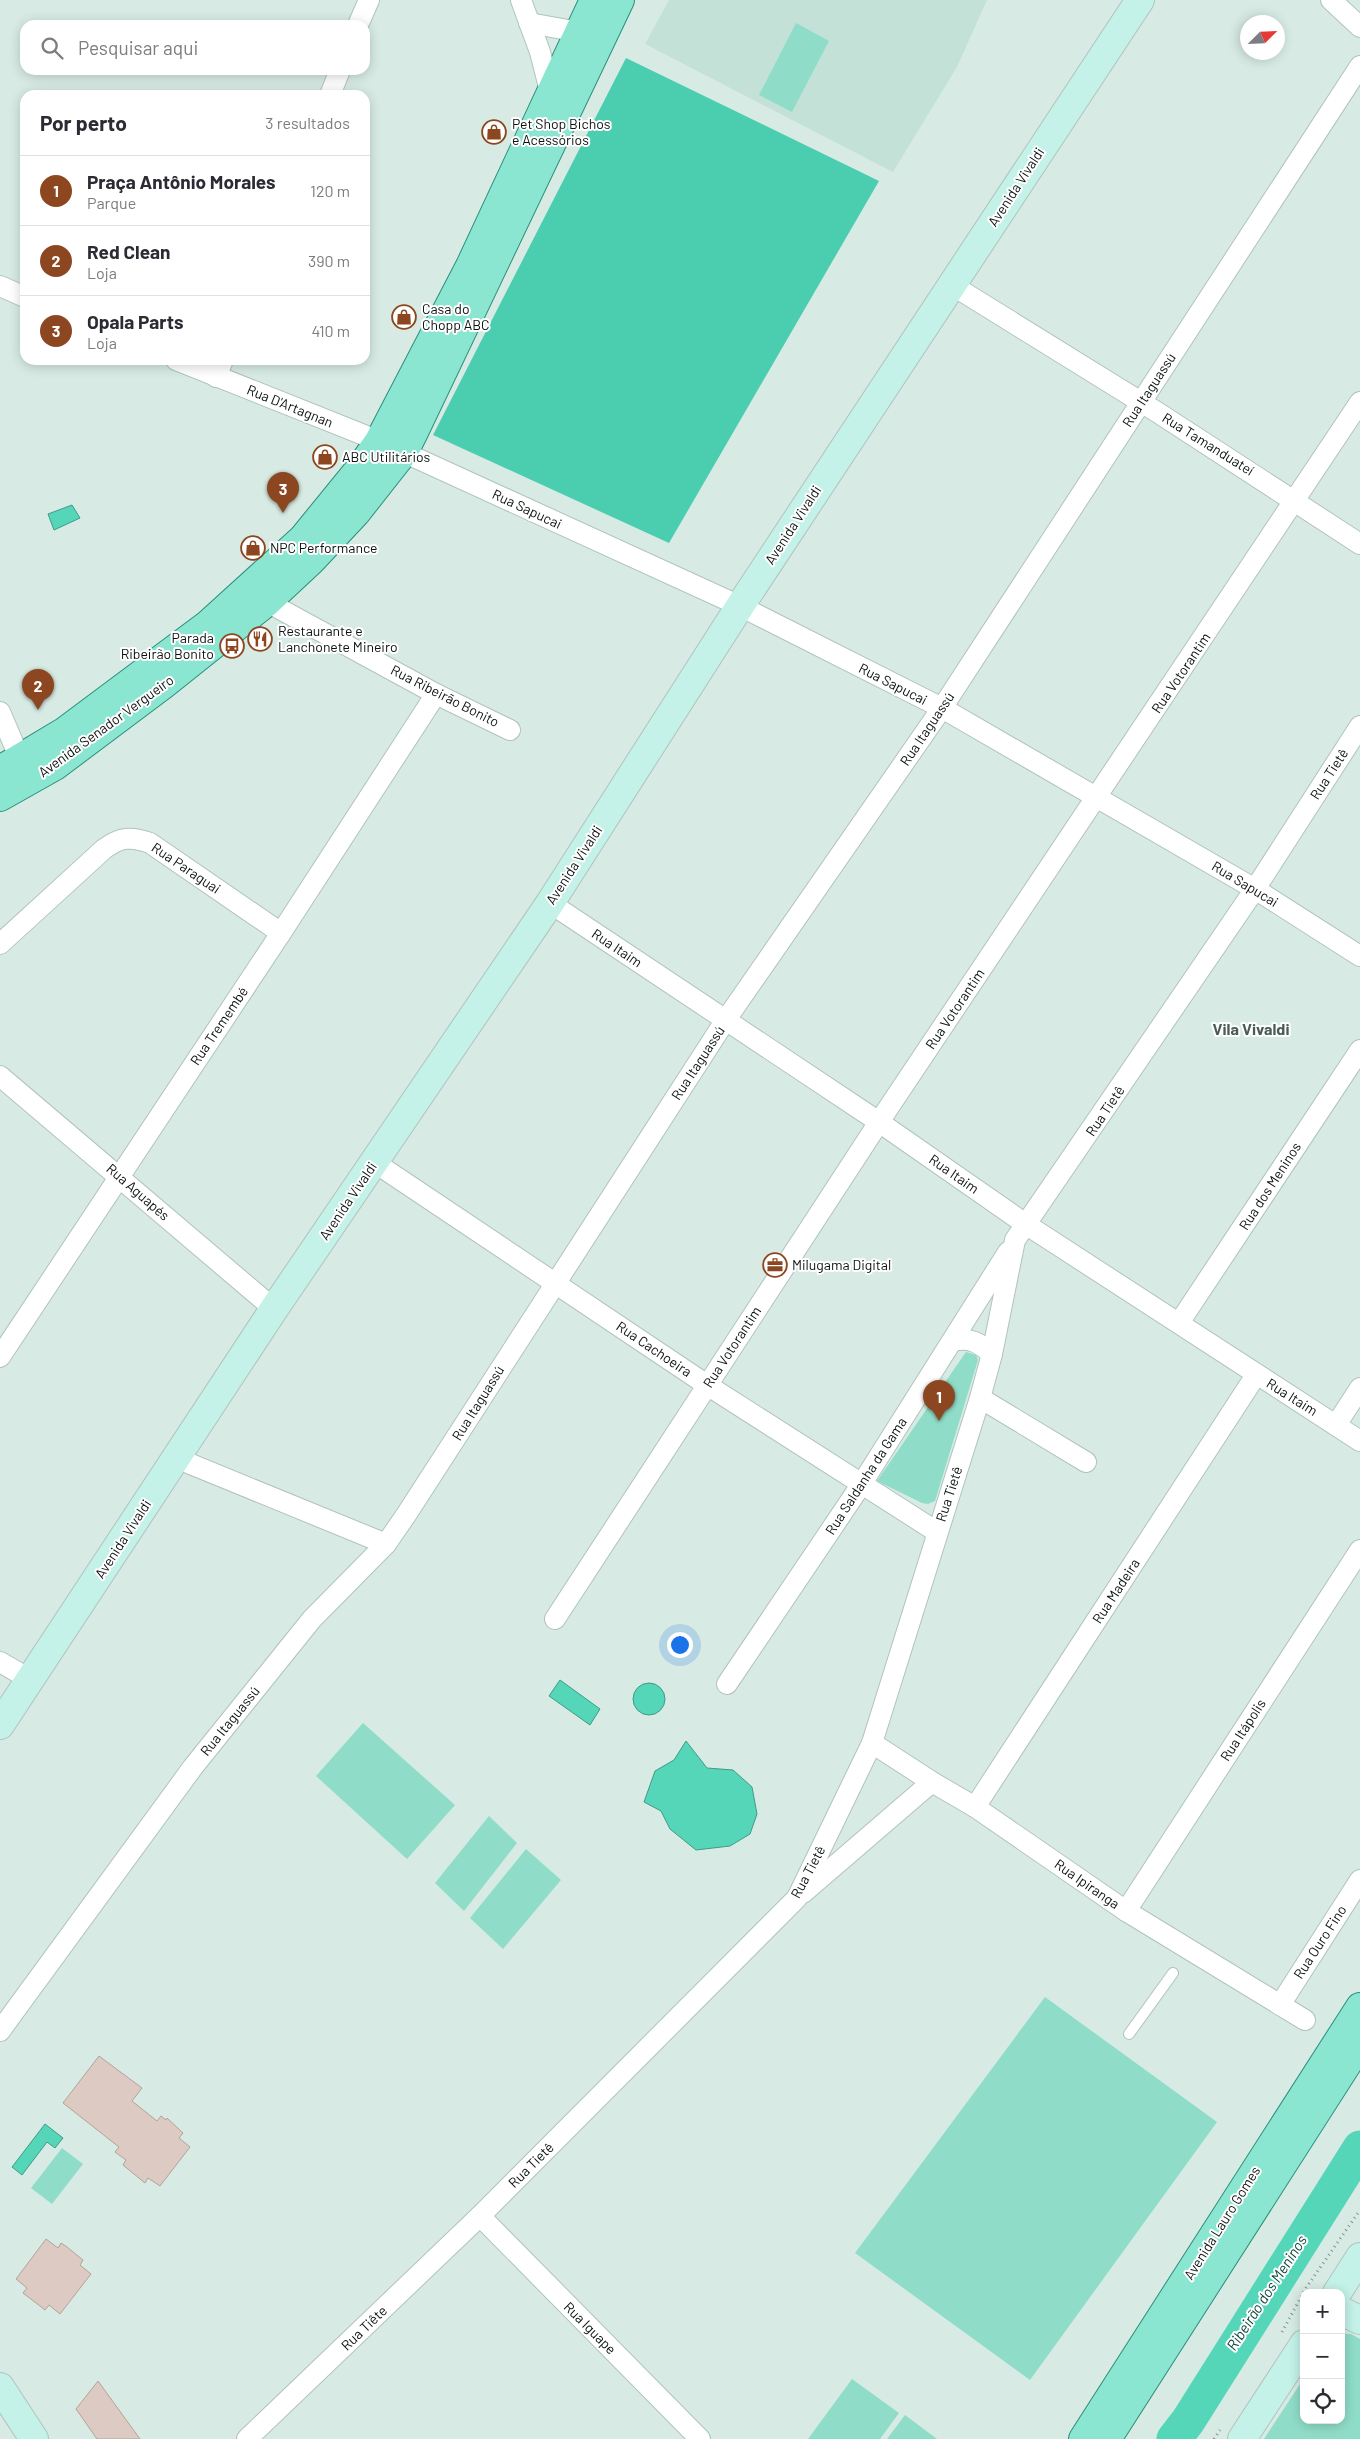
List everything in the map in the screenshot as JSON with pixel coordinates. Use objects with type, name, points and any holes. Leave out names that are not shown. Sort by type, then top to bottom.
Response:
[{"type":"main road","name":"Avenida Senador Vergueiro","points":[[258,595],[360,468],[379,441],[470,266],[594,0]]},
{"type":"main road","name":"Avenida Senador Vergueiro","points":[[9,778],[66,731],[207,625],[312,560],[356,513],[404,452],[620,0]]},
{"type":"main road","name":"Avenida Lauro Gomes","points":[[1083,2439],[1360,2007]]},
{"type":"main road","name":"Avenida Lauro Gomes","points":[[1107,2439],[1360,2044]]},
{"type":"street","points":[[360,20],[369,0]]},
{"type":"street","points":[[521,0],[546,73],[551,95]]},
{"type":"street","name":"Avenida Vivaldi","points":[[0,1726],[274,1309],[550,903],[740,606],[1140,0]]},
{"type":"street","points":[[1331,0],[1360,27]]},
{"type":"street","points":[[529,23],[568,30],[580,29]]},
{"type":"street","name":"Rua Itaguassú","points":[[0,2031],[193,1767],[312,1619],[386,1544],[725,1021],[942,708],[1360,66]]},
{"type":"street","points":[[332,90],[338,75]]},
{"type":"street","name":"Rua Tamanduateí","points":[[952,285],[1296,501],[1360,544]]},
{"type":"street","points":[[0,286],[20,295]]},
{"type":"street","name":"Rua D'Artagnan","points":[[203,365],[219,368],[404,452]]},
{"type":"street","name":"Rua Votorantim","points":[[555,1619],[879,1122],[1097,799],[1360,402]]},
{"type":"street","name":"Rua Sapucai","points":[[404,452],[740,606],[942,708],[1256,889],[1360,956]]},
{"type":"street","name":"Rua Ribeirão Bonito","points":[[258,595],[436,694],[510,730]]},
{"type":"street","name":"Rua Tremembé","points":[[0,1357],[281,933],[436,694]]},
{"type":"street","points":[[0,712],[9,778]]},
{"type":"street","name":"Rua Tietê","points":[[480,2216],[797,1898],[872,1743],[980,1398],[1021,1232],[1256,889],[1360,726]]},
{"type":"street","name":"Rua Paraguai","points":[[0,944],[104,848],[123,838],[135,838],[150,843],[281,933]]},
{"type":"street","name":"Rua Itaim","points":[[550,903],[879,1122],[1021,1232],[1179,1323],[1256,1375],[1360,1440]]},
{"type":"street","name":"Rua dos Meninos","points":[[1179,1323],[1360,1050]]},
{"type":"street","name":"Rua Aguapés","points":[[0,1076],[120,1176],[274,1309]]},
{"type":"street","name":"Rua Cachoeira","points":[[374,1162],[707,1385],[937,1532]]},
{"type":"street","name":"Rua Saldanha da Gama","points":[[727,1684],[861,1485],[1021,1232]]},
{"type":"street","points":[[953,1341],[965,1338],[978,1342],[992,1354]]},
{"type":"street","name":"Rua Madeira","points":[[975,1807],[1256,1375]]},
{"type":"street","points":[[1336,1425],[1360,1388]]},
{"type":"street","points":[[980,1398],[1086,1462]]},
{"type":"street","points":[[176,1458],[386,1544]]},
{"type":"street","name":"Rua Itápolis","points":[[1126,1911],[1360,1550]]},
{"type":"street","points":[[0,1662],[31,1680]]},
{"type":"street","name":"Rua Ipiranga","points":[[872,1743],[975,1807],[1126,1911],[1304,2020]]},
{"type":"street","points":[[797,1898],[932,1782]]},
{"type":"street","name":"Rua Ouro Fino","points":[[1280,2005],[1360,1880]]},
{"type":"street","name":"Rua Tiête","points":[[247,2439],[480,2216]]},
{"type":"street","name":"Rua Iguape","points":[[480,2216],[700,2439]]},
{"type":"street","points":[[1340,2289],[1360,2257]]},
{"type":"street","points":[[1345,2312],[1360,2320]]},
{"type":"street","points":[[1233,2431],[1292,2340]]},
{"type":"street","points":[[0,2386],[34,2439]]},
{"type":"lane","points":[[1129,2034],[1174,1973]]},
{"type":"path","points":[[1292,2340],[1306,2288],[1360,2210]]},
{"type":"path","points":[[1214,2439],[1233,2431]]},
{"type":"shaded area","points":[[669,0],[987,0],[957,67],[893,172],[645,44]]},
{"type":"shaded area","points":[[796,23],[829,41],[792,112],[759,95]]},
{"type":"shaded area","points":[[626,58],[879,181],[669,543],[433,435]]},
{"type":"shaded area","points":[[72,505],[80,518],[54,530],[48,514]]},
{"type":"shaded area","points":[[966,1352],[976,1355],[978,1360],[935,1501],[928,1504],[922,1503],[877,1481]]},
{"type":"shaded area","points":[[560,1680],[600,1709],[590,1725],[549,1696]]},
{"type":"shaded area","points":[[649,1683],[655,1684],[660,1688],[664,1693],[664,1705],[660,1710],[655,1714],[649,1715],[643,1714],[638,1710],[634,1705],[633,1699],[634,1693],[638,1688],[643,1684]]},
{"type":"shaded area","points":[[363,1723],[455,1805],[407,1859],[316,1776]]},
{"type":"shaded area","points":[[686,1741],[707,1768],[733,1770],[752,1787],[757,1814],[750,1834],[730,1846],[696,1850],[670,1829],[661,1811],[644,1802],[655,1771],[674,1760]]},
{"type":"shaded area","points":[[489,1816],[517,1843],[464,1911],[435,1883]]},
{"type":"shaded area","points":[[526,1849],[561,1880],[503,1949],[470,1918]]},
{"type":"shaded area","points":[[1045,1997],[1217,2122],[1030,2380],[855,2253]]},
{"type":"shaded area","points":[[45,2124],[63,2138],[55,2148],[47,2142],[22,2175],[12,2167]]},
{"type":"shaded area","points":[[62,2148],[83,2164],[52,2204],[31,2188]]},
{"type":"shaded area","points":[[1345,2334],[1351,2334],[1360,2339],[1360,2439],[1264,2439],[1300,2384],[1300,2424],[1345,2424]]},
{"type":"shaded area","points":[[852,2379],[899,2413],[880,2439],[808,2439]]},
{"type":"shaded area","points":[[905,2415],[937,2439],[887,2439]]},
{"type":"building","points":[[99,2056],[142,2088],[132,2101],[157,2121],[161,2116],[166,2120],[167,2118],[183,2133],[179,2138],[190,2147],[160,2186],[148,2178],[145,2183],[123,2165],[126,2160],[115,2152],[119,2147],[63,2103]]},
{"type":"building","points":[[46,2239],[58,2248],[61,2243],[67,2247],[83,2260],[80,2265],[91,2274],[60,2314],[49,2305],[45,2310],[23,2293],[27,2288],[16,2279]]},
{"type":"building","points":[[98,2381],[140,2439],[97,2439],[76,2409]]},
{"type":"waterway","name":"Ribeirão dos Meninos","points":[[1174,2439],[1188,2421],[1360,2148]]},
{"type":"place","name":"Pet Shop Bichos e Acessórios","points":[[494,132]]},
{"type":"place","name":"Casa do Chopp ABC","points":[[404,317]]},
{"type":"place","name":"ABC Utilitários","points":[[325,457]]},
{"type":"place","name":"Opala Parts","points":[[283,513]]},
{"type":"place","name":"NPC Performance","points":[[253,548]]},
{"type":"place","name":"Restaurante e Lanchonete Mineiro","points":[[260,639]]},
{"type":"place","name":"Parada Ribeirão Bonito","points":[[232,646]]},
{"type":"place","name":"Red Clean","points":[[38,710]]},
{"type":"place","name":"Milugama Digital","points":[[775,1265]]},
{"type":"place","name":"Praça Antônio Morales","points":[[939,1421]]},
{"type":"district","name":"Vila Vivaldi","points":[[1251,1029]]}]
